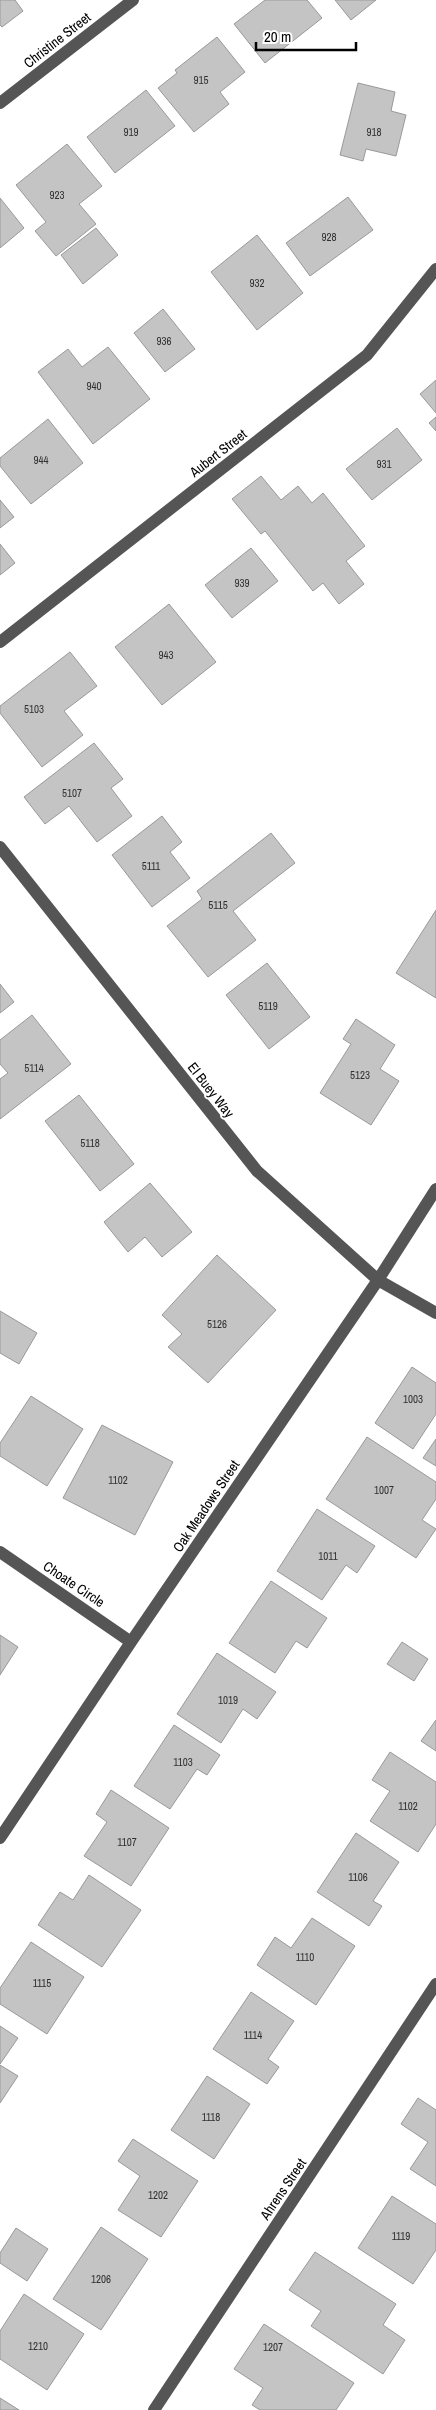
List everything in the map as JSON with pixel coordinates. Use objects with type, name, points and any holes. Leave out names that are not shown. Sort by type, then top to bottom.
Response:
[{"type":"street","name":"Christine Street","points":[[0,103],[133,0]]},
{"type":"street","name":"Aubert Street","points":[[0,642],[367,355],[436,269]]},
{"type":"street","name":"El Buey Way","points":[[0,847],[256,1171],[378,1280],[436,1313]]},
{"type":"street","name":"Oak Meadows Street","points":[[0,1838],[378,1280],[436,1189]]},
{"type":"street","name":"Choate Circle","points":[[0,1552],[131,1642]]},
{"type":"street","name":"Ahrens Street","points":[[154,2410],[436,1984]]},
{"type":"building","points":[[0,0],[15,0],[23,11],[2,27],[0,25]]},
{"type":"building","points":[[265,0],[307,0],[322,18],[265,63],[234,24]]},
{"type":"building","points":[[335,0],[376,0],[351,20]]},
{"type":"building","points":[[217,37],[245,72],[220,92],[229,104],[194,132],[158,88],[177,73],[175,70]]},
{"type":"building","points":[[358,83],[395,92],[391,111],[406,115],[396,156],[366,149],[363,161],[340,155]]},
{"type":"building","points":[[146,90],[175,126],[115,173],[87,137]]},
{"type":"building","points":[[67,144],[102,186],[79,204],[96,224],[56,256],[35,231],[46,222],[16,185]]},
{"type":"building","points":[[348,197],[373,230],[310,276],[286,243]]},
{"type":"building","points":[[0,198],[24,228],[0,248]]},
{"type":"building","points":[[96,228],[118,255],[83,284],[61,255]]},
{"type":"building","points":[[257,235],[303,293],[257,330],[211,272]]},
{"type":"building","points":[[163,309],[195,349],[165,372],[134,333]]},
{"type":"building","points":[[108,347],[150,399],[93,444],[38,372],[68,349],[82,367]]},
{"type":"building","points":[[436,380],[436,413],[420,394]]},
{"type":"building","points":[[436,417],[436,431],[429,423]]},
{"type":"building","points":[[48,419],[83,463],[31,504],[0,466],[0,458]]},
{"type":"building","points":[[397,428],[422,460],[372,500],[346,469]]},
{"type":"building","points":[[261,476],[281,500],[298,486],[312,503],[323,493],[365,546],[346,561],[364,584],[339,604],[323,583],[313,591],[265,531],[261,534],[232,499]]},
{"type":"building","points":[[0,500],[14,517],[0,528]]},
{"type":"building","points":[[0,544],[15,563],[0,575]]},
{"type":"building","points":[[251,548],[278,581],[232,618],[205,585]]},
{"type":"building","points":[[169,604],[216,662],[162,705],[115,647]]},
{"type":"building","points":[[70,652],[97,686],[64,711],[83,735],[42,767],[0,713],[0,706]]},
{"type":"building","points":[[94,743],[123,779],[111,788],[132,816],[97,842],[69,806],[45,824],[24,797]]},
{"type":"building","points":[[162,816],[182,842],[170,852],[190,878],[152,907],[112,855]]},
{"type":"building","points":[[271,833],[295,863],[233,911],[256,940],[208,977],[167,926],[202,899],[197,891]]},
{"type":"building","points":[[436,910],[436,998],[396,973]]},
{"type":"building","points":[[267,963],[310,1017],[269,1049],[226,995]]},
{"type":"building","points":[[0,984],[14,1002],[0,1013]]},
{"type":"building","points":[[32,1015],[71,1064],[0,1119],[0,1079],[8,1073],[0,1064],[0,1040]]},
{"type":"building","points":[[356,1019],[395,1045],[380,1069],[399,1081],[371,1125],[320,1093],[351,1044],[343,1039]]},
{"type":"building","points":[[79,1095],[134,1164],[100,1191],[45,1121]]},
{"type":"building","points":[[150,1183],[192,1232],[162,1257],[145,1237],[128,1252],[104,1222]]},
{"type":"building","points":[[217,1255],[276,1310],[208,1383],[168,1347],[182,1334],[162,1315]]},
{"type":"building","points":[[0,1311],[37,1333],[19,1364],[0,1353]]},
{"type":"building","points":[[412,1367],[436,1383],[436,1414],[413,1449],[375,1423]]},
{"type":"building","points":[[31,1396],[83,1429],[47,1486],[0,1456],[0,1443]]},
{"type":"building","points":[[102,1425],[173,1462],[135,1535],[63,1498]]},
{"type":"building","points":[[367,1437],[436,1482],[436,1499],[422,1520],[436,1529],[416,1558],[326,1499]]},
{"type":"building","points":[[436,1439],[436,1466],[423,1458]]},
{"type":"building","points":[[317,1509],[375,1546],[357,1573],[346,1565],[322,1600],[277,1571]]},
{"type":"building","points":[[271,1581],[327,1618],[307,1648],[296,1641],[275,1673],[229,1643]]},
{"type":"building","points":[[0,1635],[18,1647],[0,1675]]},
{"type":"building","points":[[402,1642],[428,1659],[414,1681],[387,1664]]},
{"type":"building","points":[[217,1653],[276,1692],[257,1719],[243,1709],[221,1743],[177,1714]]},
{"type":"building","points":[[436,1720],[436,1751],[421,1741]]},
{"type":"building","points":[[174,1725],[220,1755],[207,1775],[197,1769],[170,1809],[134,1786]]},
{"type":"building","points":[[390,1752],[436,1782],[436,1824],[418,1852],[370,1821],[390,1791],[372,1780]]},
{"type":"building","points":[[111,1790],[169,1828],[131,1886],[84,1856],[107,1822],[96,1814]]},
{"type":"building","points":[[356,1833],[399,1862],[373,1901],[382,1906],[369,1926],[317,1892]]},
{"type":"building","points":[[89,1875],[141,1910],[102,1967],[38,1925],[60,1892],[73,1900]]},
{"type":"building","points":[[312,1918],[355,1946],[316,2005],[257,1965],[275,1937],[291,1948]]},
{"type":"building","points":[[31,1942],[84,1977],[47,2034],[0,2004],[0,1988]]},
{"type":"building","points":[[251,1992],[294,2021],[268,2059],[279,2067],[267,2084],[213,2049]]},
{"type":"building","points":[[0,2026],[18,2038],[0,2064]]},
{"type":"building","points":[[0,2065],[18,2076],[0,2103]]},
{"type":"building","points":[[207,2076],[250,2104],[214,2159],[171,2130]]},
{"type":"building","points":[[418,2098],[436,2110],[436,2186],[410,2169],[428,2142],[401,2124]]},
{"type":"building","points":[[133,2139],[198,2181],[161,2237],[118,2210],[140,2176],[118,2161]]},
{"type":"building","points":[[392,2196],[436,2224],[436,2250],[413,2284],[358,2248]]},
{"type":"building","points":[[101,2227],[148,2259],[101,2330],[53,2299]]},
{"type":"building","points":[[16,2228],[48,2249],[27,2281],[0,2263],[0,2253]]},
{"type":"building","points":[[315,2252],[396,2304],[383,2325],[405,2340],[383,2374],[311,2326],[321,2311],[289,2290]]},
{"type":"building","points":[[24,2294],[84,2334],[47,2390],[0,2359],[0,2331]]},
{"type":"building","points":[[264,2324],[354,2383],[336,2410],[260,2410],[252,2405],[263,2388],[234,2369]]},
{"type":"building","points":[[0,2398],[19,2410],[0,2410]]}]
